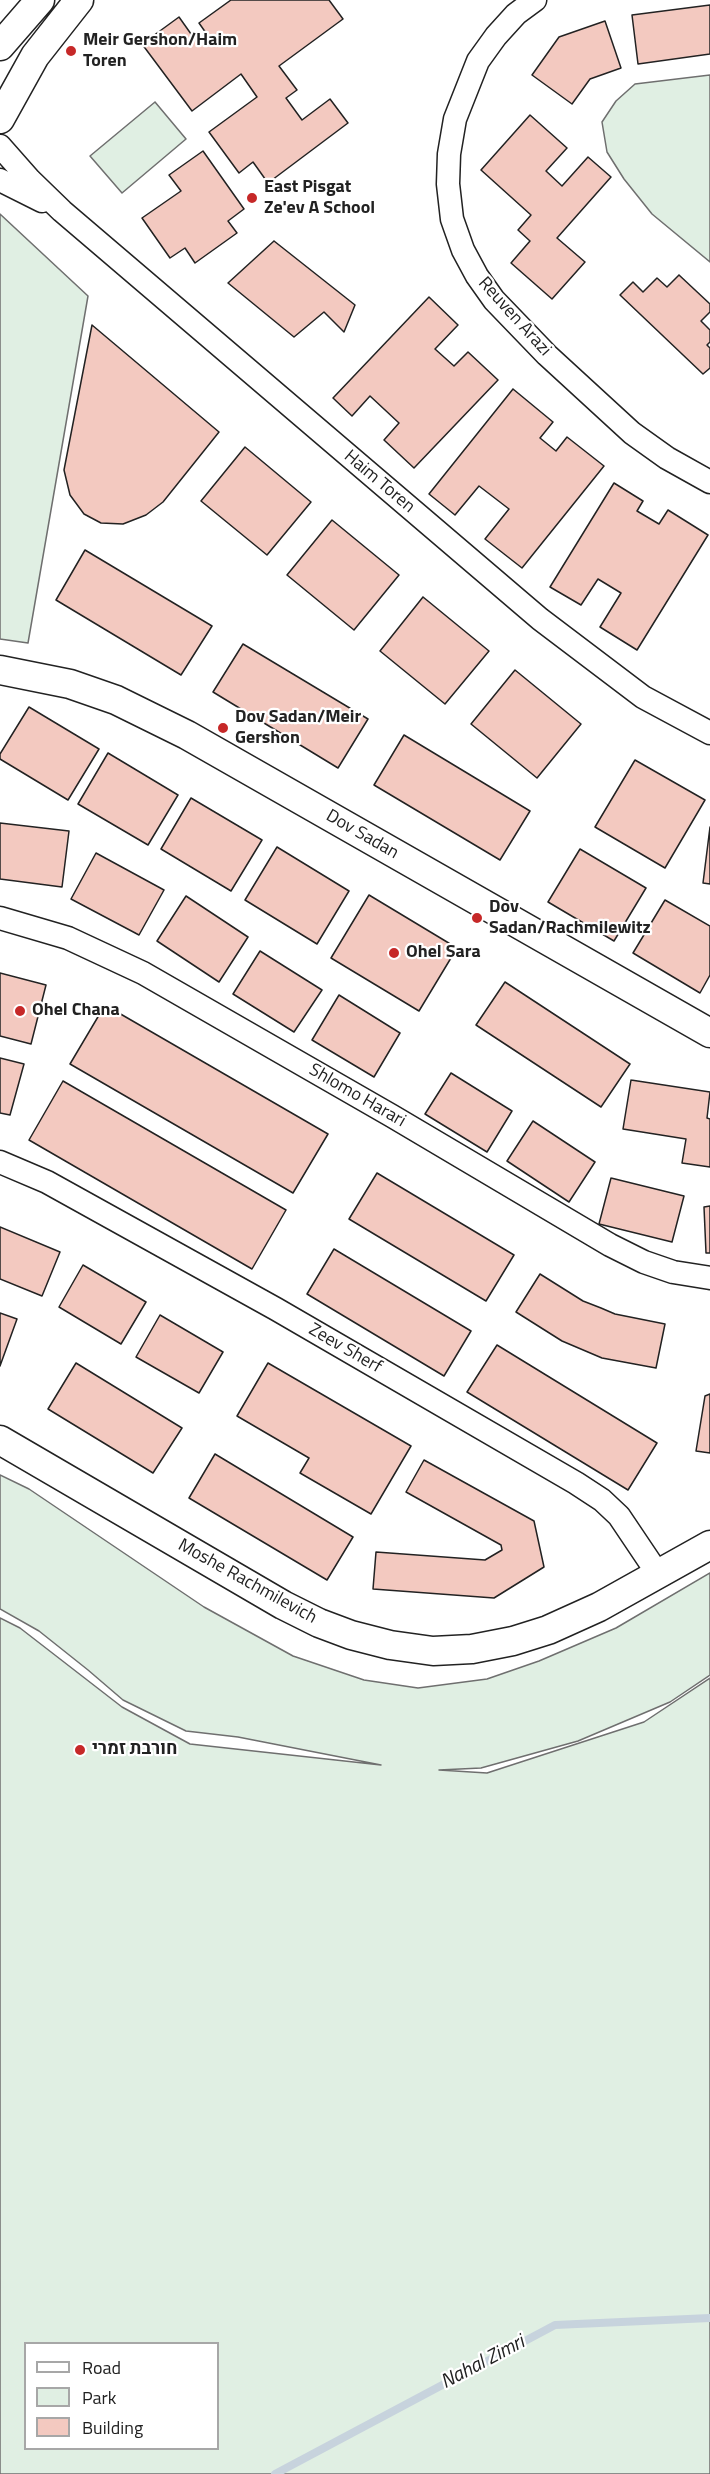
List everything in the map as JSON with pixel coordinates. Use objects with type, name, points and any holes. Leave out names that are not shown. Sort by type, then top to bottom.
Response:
[{"type":"street","points":[[0,46],[40,0]]},
{"type":"street","points":[[0,119],[35,56],[79,0]]},
{"type":"street","name":"Reuven Arazi","points":[[536,0],[516,14],[478,61],[455,119],[449,154],[448,184],[452,219],[463,250],[477,276],[494,300],[547,355],[632,433],[667,458],[710,482]]},
{"type":"street","name":"Haim Toren","points":[[0,146],[62,211],[540,619],[643,697],[710,733]]},
{"type":"street","name":"Haim Toren","points":[[0,180],[62,211]]},
{"type":"street","name":"Dov Sadan","points":[[0,669],[70,684],[116,700],[148,715],[710,1034]]},
{"type":"street","name":"Shlomo Harari","points":[[0,918],[68,938],[143,973],[610,1245],[644,1262],[673,1272],[710,1278]]},
{"type":"street","name":"Zeev Sherf","points":[[0,1162],[47,1182],[276,1309],[576,1483],[602,1500],[619,1516],[658,1574]]},
{"type":"street","name":"Moshe Rachmilevich","points":[[0,1440],[283,1605],[340,1631],[390,1645],[433,1651],[472,1648],[513,1641],[548,1630],[599,1606],[710,1545]]},
{"type":"green space","points":[[710,75],[710,262],[652,214],[624,179],[607,152],[602,122],[616,101],[635,84]]},
{"type":"green space","points":[[155,102],[186,139],[122,193],[90,156]]},
{"type":"green space","points":[[0,214],[88,296],[28,643],[0,639]]},
{"type":"green space","points":[[0,1475],[29,1489],[204,1607],[293,1656],[364,1680],[418,1688],[487,1679],[539,1661],[616,1628],[710,1573],[710,1675],[670,1702],[578,1741],[481,1768],[439,1770],[487,1773],[644,1722],[710,1678],[710,2474],[0,2474],[0,1618],[20,1628],[122,1707],[190,1744],[381,1765],[238,1737],[186,1731],[123,1700],[39,1631],[0,1609]]},
{"type":"building","points":[[231,0],[329,0],[343,19],[279,66],[297,90],[286,98],[302,120],[330,99],[348,123],[268,183],[253,162],[239,173],[209,132],[257,97],[241,74],[192,111],[142,44],[179,17],[196,41],[206,33],[199,23]]},
{"type":"building","points":[[710,5],[710,54],[638,64],[632,15]]},
{"type":"building","points":[[605,21],[621,68],[590,79],[572,104],[532,75],[559,37]]},
{"type":"building","points":[[530,115],[567,148],[546,171],[562,186],[588,157],[611,177],[557,238],[585,262],[552,299],[511,263],[530,241],[518,230],[531,215],[481,170]]},
{"type":"building","points":[[203,151],[244,209],[228,221],[237,233],[195,263],[185,248],[170,258],[142,218],[181,191],[169,175]]},
{"type":"building","points":[[274,241],[355,305],[344,332],[324,312],[294,337],[228,283]]},
{"type":"building","points":[[679,275],[710,304],[710,312],[701,321],[710,330],[710,342],[707,345],[710,348],[710,368],[703,374],[620,295],[633,282],[643,292],[657,278],[667,287]]},
{"type":"building","points":[[429,297],[458,325],[435,349],[454,366],[468,352],[498,380],[414,468],[384,440],[399,423],[370,396],[352,416],[333,398]]},
{"type":"building","points":[[92,325],[219,432],[163,502],[146,515],[123,524],[101,523],[84,514],[70,495],[64,470]]},
{"type":"building","points":[[513,389],[553,422],[540,438],[556,451],[567,437],[604,466],[522,568],[485,539],[509,509],[479,486],[455,515],[429,494]]},
{"type":"building","points":[[245,447],[311,502],[267,555],[201,501]]},
{"type":"building","points":[[614,483],[643,501],[637,511],[659,524],[668,510],[708,535],[637,650],[600,627],[621,593],[598,579],[581,605],[550,587]]},
{"type":"building","points":[[332,520],[399,575],[354,630],[287,575]]},
{"type":"building","points":[[85,550],[212,626],[181,675],[56,600]]},
{"type":"building","points":[[423,597],[489,651],[445,704],[380,651]]},
{"type":"building","points":[[243,644],[368,719],[338,768],[213,692]]},
{"type":"building","points":[[515,670],[581,724],[537,778],[471,724]]},
{"type":"building","points":[[29,707],[99,749],[68,800],[0,759],[0,754]]},
{"type":"building","points":[[404,735],[530,811],[500,860],[374,785]]},
{"type":"building","points":[[108,753],[178,795],[148,845],[78,804]]},
{"type":"building","points":[[635,760],[705,800],[665,868],[595,827]]},
{"type":"building","points":[[191,798],[262,840],[231,891],[161,849]]},
{"type":"building","points":[[0,823],[69,831],[62,887],[0,879]]},
{"type":"building","points":[[710,827],[710,884],[703,883]]},
{"type":"building","points":[[277,847],[349,891],[317,944],[245,900]]},
{"type":"building","points":[[580,849],[646,888],[614,941],[548,902]]},
{"type":"building","points":[[96,853],[164,890],[139,935],[71,899]]},
{"type":"building","name":"Ohel Sara","points":[[369,895],[457,948],[419,1011],[331,958]]},
{"type":"building","points":[[186,896],[248,937],[219,982],[157,941]]},
{"type":"building","points":[[665,900],[710,926],[710,975],[700,993],[633,953]]},
{"type":"building","points":[[260,951],[322,990],[294,1032],[233,994]]},
{"type":"building","name":"Ohel Chana","points":[[0,973],[46,985],[31,1044],[0,1036]]},
{"type":"building","points":[[505,982],[630,1064],[601,1107],[476,1025]]},
{"type":"building","points":[[339,995],[400,1033],[374,1077],[312,1040]]},
{"type":"building","points":[[105,1005],[328,1134],[293,1193],[70,1064]]},
{"type":"building","points":[[0,1058],[24,1064],[10,1115],[0,1113]]},
{"type":"building","points":[[451,1073],[512,1111],[487,1152],[425,1114]]},
{"type":"building","points":[[631,1080],[710,1092],[707,1118],[710,1119],[710,1167],[682,1163],[686,1139],[623,1129]]},
{"type":"building","points":[[63,1081],[286,1210],[252,1269],[29,1140]]},
{"type":"building","points":[[533,1121],[595,1162],[569,1202],[507,1161]]},
{"type":"building","points":[[377,1173],[514,1255],[486,1301],[349,1219]]},
{"type":"building","points":[[611,1178],[684,1196],[672,1242],[599,1224]]},
{"type":"building","points":[[710,1206],[710,1253],[706,1253],[704,1207]]},
{"type":"building","points":[[0,1227],[60,1252],[42,1296],[0,1279]]},
{"type":"building","points":[[334,1249],[471,1331],[444,1376],[307,1294]]},
{"type":"building","points":[[83,1265],[146,1302],[121,1344],[59,1307]]},
{"type":"building","points":[[540,1274],[583,1301],[615,1314],[665,1324],[656,1368],[602,1358],[562,1341],[516,1312]]},
{"type":"building","points":[[0,1313],[17,1319],[0,1366]]},
{"type":"building","points":[[160,1315],[223,1352],[199,1393],[136,1357]]},
{"type":"building","points":[[497,1345],[657,1443],[628,1490],[467,1392]]},
{"type":"building","points":[[76,1363],[182,1428],[153,1473],[48,1409]]},
{"type":"building","points":[[268,1363],[411,1446],[371,1514],[300,1473],[309,1458],[237,1416]]},
{"type":"building","points":[[710,1394],[710,1453],[696,1451],[705,1396]]},
{"type":"building","points":[[215,1454],[353,1537],[327,1580],[189,1498]]},
{"type":"building","points":[[424,1460],[534,1521],[544,1567],[494,1598],[373,1589],[376,1552],[485,1560],[502,1550],[501,1545],[406,1492]]},
{"type":"waterway","name":"Nahal Zimri","points":[[275,2474],[555,2325],[710,2318]]},
{"type":"place","name":"Meir Gershon/Haim Toren","points":[[71,51]]},
{"type":"place","name":"East Pisgat Ze'ev A School","points":[[252,198]]},
{"type":"place","name":"Dov Sadan/Meir Gershon","points":[[223,728]]},
{"type":"place","name":"Dov Sadan/Rachmilewitz","points":[[477,918]]},
{"type":"place","name":"Ohel Sara","points":[[394,953]]},
{"type":"place","name":"Ohel Chana","points":[[20,1011]]},
{"type":"place","name":"חורבת זמרי","points":[[80,1750]]}]
